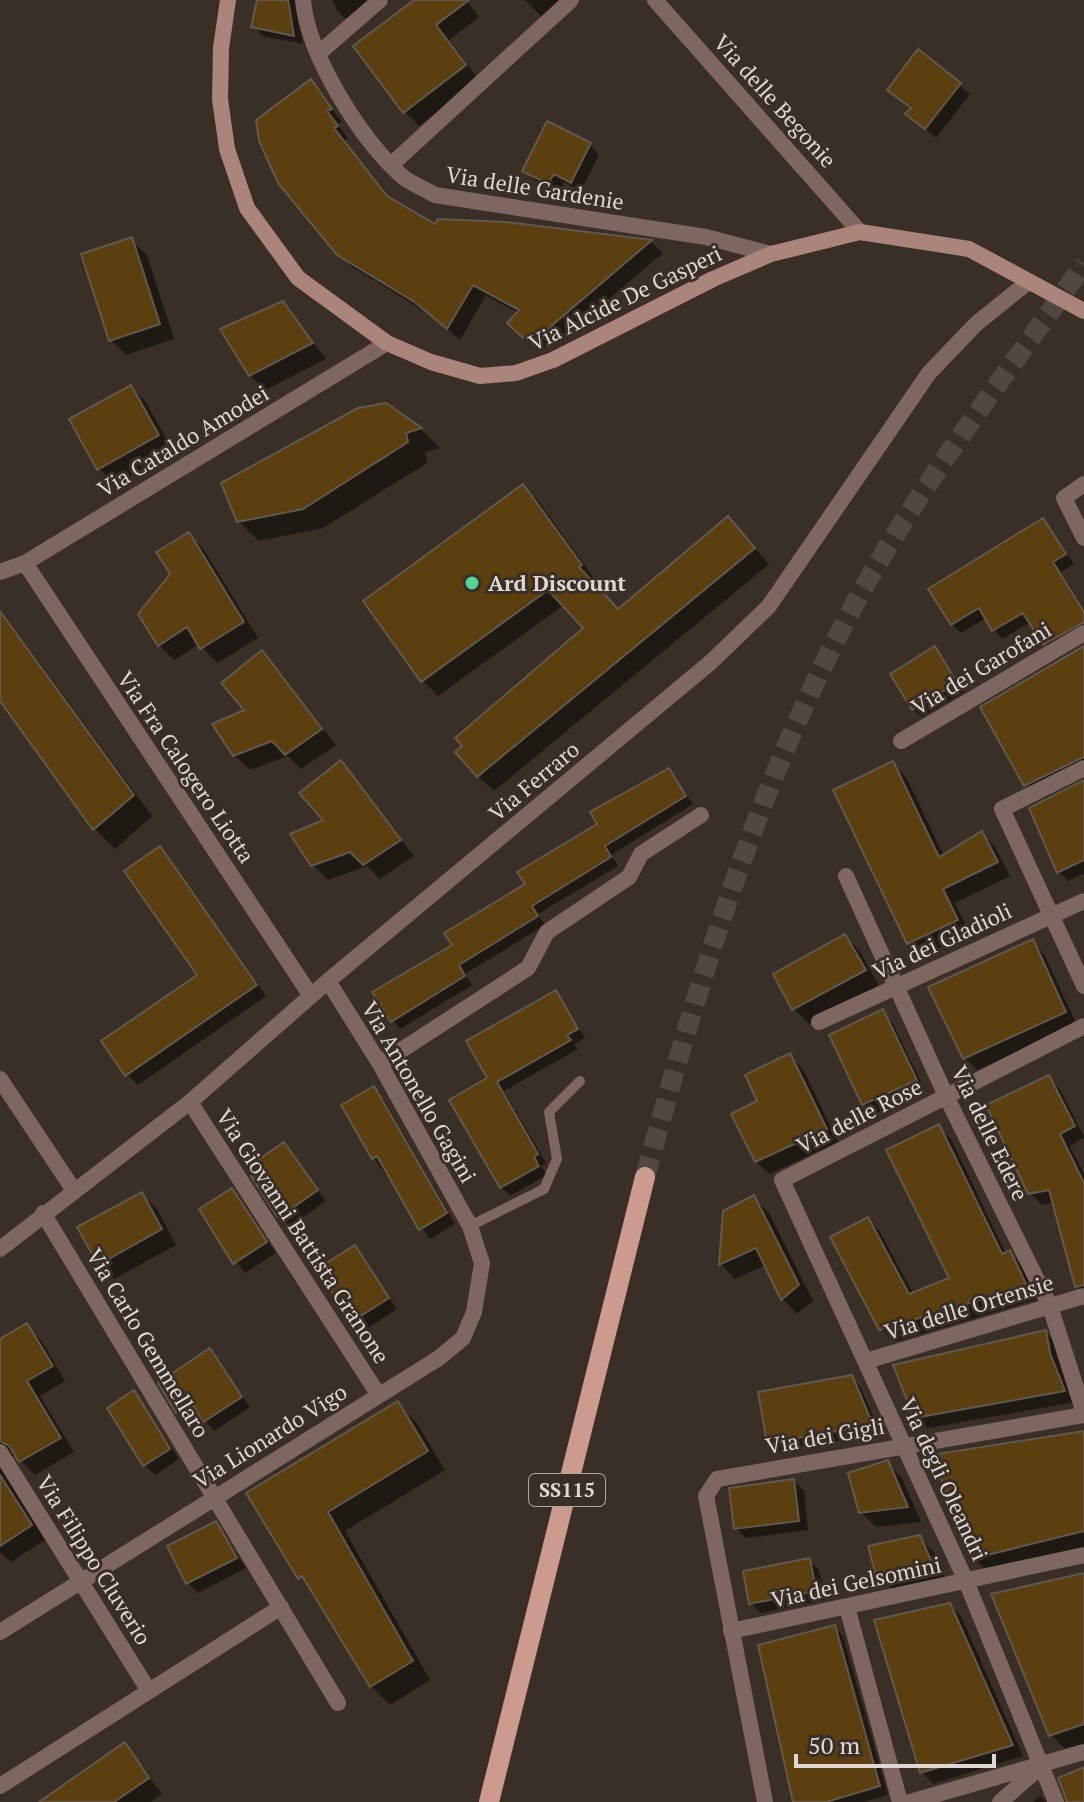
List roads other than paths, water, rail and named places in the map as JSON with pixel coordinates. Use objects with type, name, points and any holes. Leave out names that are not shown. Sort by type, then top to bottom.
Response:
[{"type":"main road","name":"SS115","points":[[489,1802],[645,1177]]},
{"type":"street","name":"Via Alcide De Gasperi","points":[[228,0],[221,48],[220,99],[227,149],[247,208],[298,278],[387,343],[431,362],[480,376],[516,373],[553,360],[713,279],[771,254],[860,232],[969,249],[1084,311]]},
{"type":"street","name":"Via delle Gardenie","points":[[303,0],[318,54],[369,143],[405,179],[435,195],[706,237],[771,254]]},
{"type":"street","points":[[318,54],[380,0]]},
{"type":"street","points":[[391,165],[571,0]]},
{"type":"street","name":"Via delle Begonie","points":[[655,0],[860,232]]},
{"type":"street","name":"Via Ferraro","points":[[0,1249],[73,1189],[190,1102],[328,981],[711,662],[769,606],[929,373],[976,324],[1028,282]]},
{"type":"street","name":"Via Cataldo Amodei","points":[[0,572],[25,563],[387,343]]},
{"type":"street","points":[[1084,484],[1064,498],[1084,538]]},
{"type":"street","name":"Via Fra Calogero Liotta","points":[[25,563],[311,996]]},
{"type":"street","name":"Via dei Garofani","points":[[901,741],[1084,633]]},
{"type":"street","points":[[1084,768],[1002,809],[1084,986]]},
{"type":"street","points":[[380,1064],[528,968],[547,932],[629,877],[641,854],[701,815]]},
{"type":"street","name":"Via delle Edere","points":[[846,876],[946,1096],[1050,1306],[1084,1414]]},
{"type":"street","name":"Via dei Gladioli","points":[[819,1022],[1084,901]]},
{"type":"street","name":"Via Antonello Gagini","points":[[328,981],[380,1064],[470,1226]]},
{"type":"street","name":"Via delle Rose","points":[[782,1180],[1084,1026]]},
{"type":"street","points":[[2,1087],[73,1189]]},
{"type":"street","name":"Via Giovanni Battista Granone","points":[[190,1102],[378,1394]]},
{"type":"street","name":"Via degli Oleandri","points":[[782,1180],[966,1581],[1056,1802]]},
{"type":"street","name":"Via Carlo Gemmellaro","points":[[43,1213],[338,1703]]},
{"type":"street","name":"Via Lionardo Vigo","points":[[0,1632],[439,1358],[463,1338],[474,1312],[482,1263],[470,1226]]},
{"type":"street","name":"Via delle Ortensie","points":[[866,1361],[1084,1296]]},
{"type":"street","name":"Via dei Gigli","points":[[731,1631],[706,1496],[717,1479],[1084,1414]]},
{"type":"street","name":"Via Filippo Cluverio","points":[[0,1452],[149,1691]]},
{"type":"street","name":"Via dei Gelsomini","points":[[731,1631],[1084,1555]]},
{"type":"street","points":[[0,1786],[281,1607]]},
{"type":"street","points":[[847,1607],[900,1802]]},
{"type":"street","points":[[731,1631],[765,1802]]},
{"type":"street","points":[[910,1802],[1084,1752]]},
{"type":"street","points":[[1000,1802],[1041,1766]]},
{"type":"lane","points":[[470,1226],[544,1189],[557,1159],[549,1112],[580,1081]]},
{"type":"tunnel","points":[[645,1177],[729,896],[810,692],[869,579],[926,486],[1084,264]]},
{"type":"place","name":"Ard Discount","points":[[472,583]]}]
